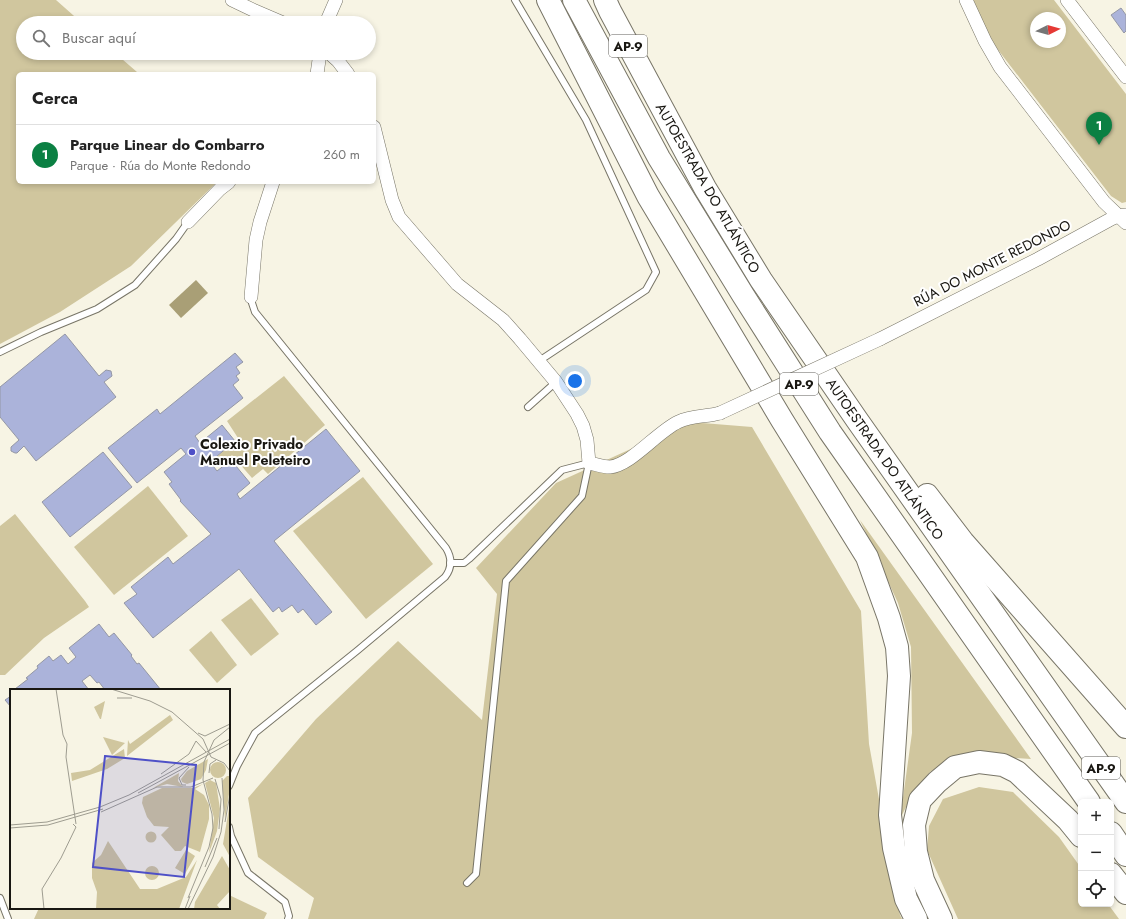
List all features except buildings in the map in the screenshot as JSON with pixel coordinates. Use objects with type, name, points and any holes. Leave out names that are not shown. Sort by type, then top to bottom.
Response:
[{"type":"highway","points":[[548,0],[648,196],[782,420],[867,557],[889,618],[897,647],[899,676],[890,815],[894,848],[906,899],[916,919]]},
{"type":"highway","name":"AUTOESTRADA DO ATLÁNTICO","points":[[574,0],[660,158],[743,295],[830,432],[1087,799]]},
{"type":"highway","name":"AUTOESTRADA DO ATLÁNTICO","points":[[605,0],[705,188],[761,280],[1126,802]]},
{"type":"highway","points":[[653,91],[714,184],[792,308],[878,430],[963,542],[1126,727]]},
{"type":"highway","points":[[941,919],[923,880],[916,852],[914,825],[920,800],[937,782],[955,768],[979,762],[1003,765],[1017,772],[1068,820],[1080,835]]},
{"type":"highway","points":[[1112,835],[1126,855]]},
{"type":"highway","points":[[1114,878],[1126,893]]},
{"type":"street","points":[[232,0],[267,16]]},
{"type":"street","points":[[329,16],[336,0]]},
{"type":"street","name":"RÚA DO MONTE REDONDO","points":[[966,0],[985,41],[1000,67],[1104,202],[1123,218]]},
{"type":"street","points":[[1073,2],[1123,68]]},
{"type":"street","points":[[317,72],[319,60]]},
{"type":"street","points":[[337,60],[346,72]]},
{"type":"street","points":[[376,135],[392,200],[399,217],[457,284],[502,320],[556,382],[583,426],[587,440],[588,463]]},
{"type":"street","points":[[188,222],[226,184]]},
{"type":"street","points":[[251,297],[256,240],[260,222],[272,184]]},
{"type":"street","name":"RÚA DO MONTE REDONDO","points":[[588,463],[608,467],[617,466],[625,462],[677,422],[697,416],[710,416],[720,412],[880,339],[1038,259],[1102,223],[1123,218]]},
{"type":"lane","points":[[515,0],[586,120],[656,272],[646,290],[539,361]]},
{"type":"lane","points":[[0,352],[41,332],[97,309],[135,285],[176,239],[188,222]]},
{"type":"lane","points":[[230,784],[237,766],[255,733],[446,577],[450,563],[450,557],[446,548],[255,312],[251,297]]},
{"type":"lane","points":[[528,407],[556,382]]},
{"type":"lane","points":[[450,563],[464,563],[469,559],[562,470],[588,463],[582,496],[506,581],[476,874],[467,883]]},
{"type":"lane","points":[[230,832],[248,873],[285,902],[289,916],[288,919]]},
{"type":"lane","points":[[0,898],[8,919]]},
{"type":"shaded area","points":[[0,0],[56,0],[74,16],[16,16],[16,60],[123,60],[137,72],[16,72],[16,184],[215,184],[131,266],[60,312],[0,344]]},
{"type":"shaded area","points":[[973,0],[1054,0],[1063,12],[1030,12],[1030,48],[1066,48],[1066,16],[1126,94],[1126,202],[1122,203],[1111,196],[992,42]]},
{"type":"shaded area","points":[[196,280],[208,293],[181,318],[169,305]]},
{"type":"shaded area","points":[[284,376],[325,425],[268,474],[263,469],[252,478],[232,455],[221,466],[213,460],[238,438],[227,421]]},
{"type":"shaded area","points":[[690,422],[752,427],[861,611],[869,744],[900,915],[902,919],[308,919],[314,898],[258,857],[248,798],[316,719],[398,641],[482,720],[497,594],[476,568],[556,483]]},
{"type":"shaded area","points":[[363,477],[433,564],[366,619],[293,531]]},
{"type":"shaded area","points":[[148,486],[188,536],[114,595],[74,547]]},
{"type":"shaded area","points":[[15,514],[89,607],[44,638],[5,675],[0,675],[0,526]]},
{"type":"shaded area","points":[[860,520],[1031,759],[967,755],[948,761],[930,772],[913,793],[900,819],[912,733],[911,647],[898,603]]},
{"type":"shaded area","points":[[251,598],[279,634],[251,656],[221,620]]},
{"type":"shaded area","points":[[211,631],[237,665],[217,683],[189,650]]},
{"type":"shaded area","points":[[979,787],[1013,792],[1059,837],[1078,864],[1078,907],[1110,907],[1119,919],[958,919],[927,850],[929,826],[943,799]]},
{"type":"shaded area","points":[[230,895],[267,913],[264,919],[34,919],[39,909],[230,909]]},
{"type":"place","name":"Parque Linear do Combarro","points":[[1099,145]]},
{"type":"place","name":"Colexio Privado Manuel Peleteiro","points":[[192,452]]}]
